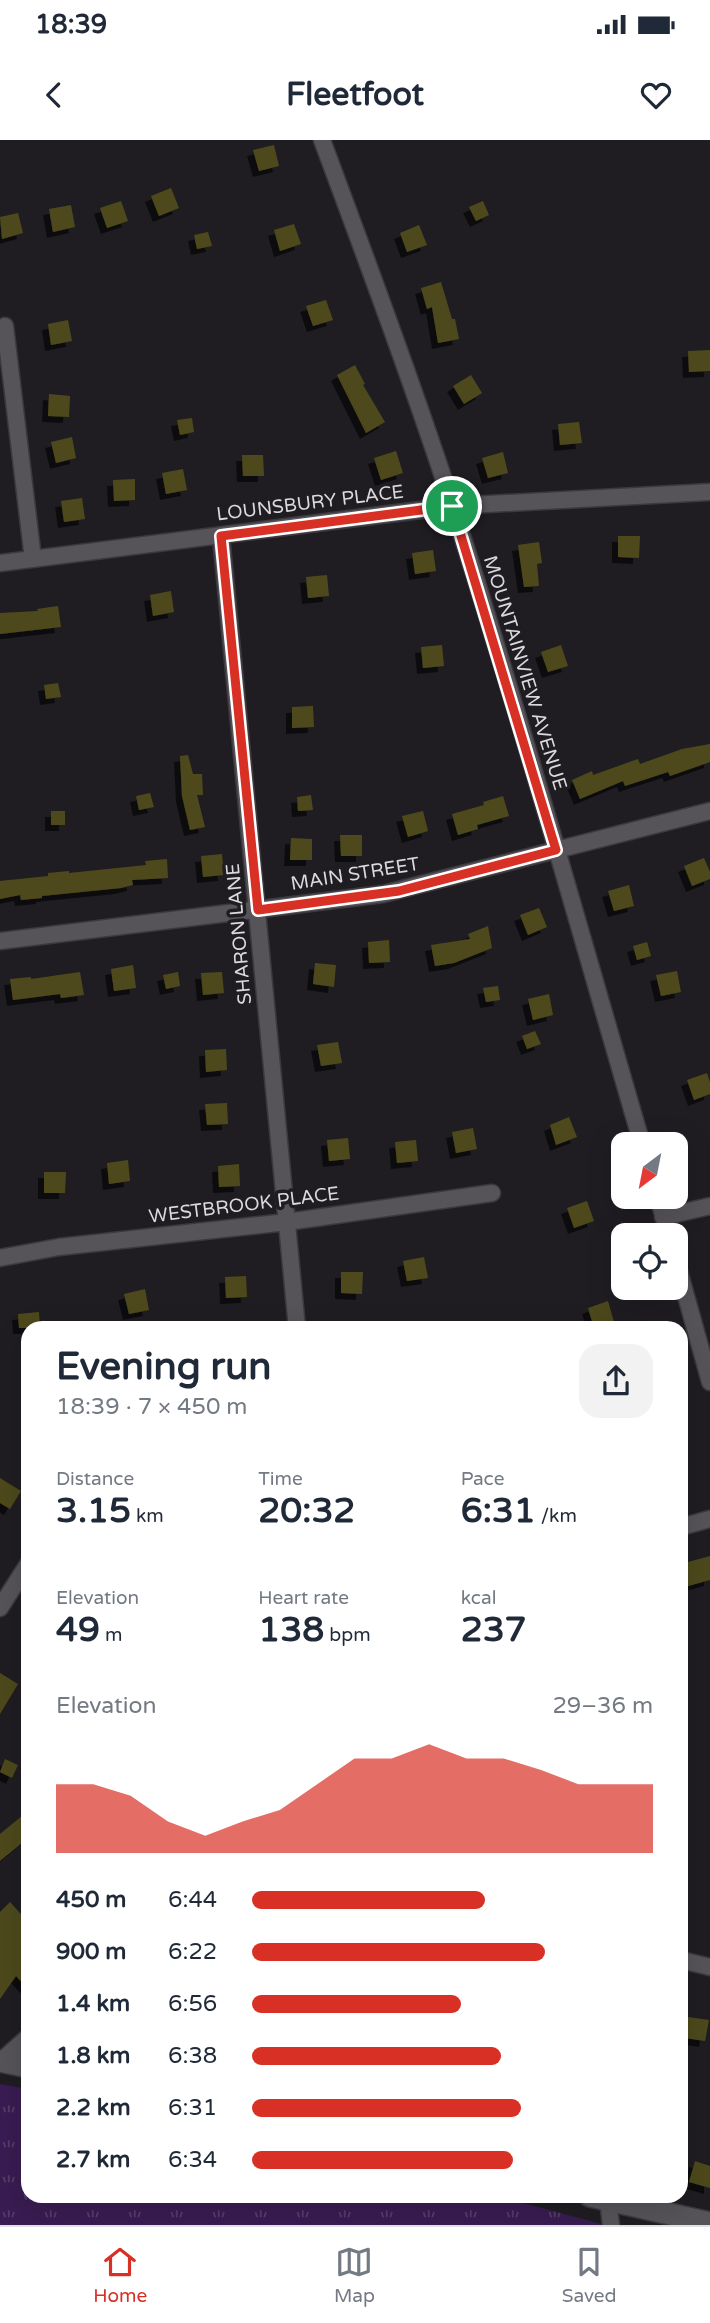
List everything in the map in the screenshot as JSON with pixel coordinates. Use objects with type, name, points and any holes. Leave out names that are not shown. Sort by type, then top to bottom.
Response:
[{"type":"street","name":"MOUNTAINVIEW AVENUE","points":[[322,140],[409,374],[452,506],[638,1132]]},
{"type":"street","points":[[5,326],[33,559]]},
{"type":"street","name":"LOUNSBURY PLACE","points":[[0,563],[452,506],[710,492]]},
{"type":"street","name":"SHARON LANE","points":[[221,536],[296,1321]]},
{"type":"street","name":"MAIN STREET","points":[[0,941],[399,891],[710,811]]},
{"type":"street","name":"WESTBROOK PLACE","points":[[0,1258],[59,1247],[287,1222],[492,1193]]},
{"type":"street","points":[[663,1217],[710,1206]]},
{"type":"street","points":[[661,1209],[665,1223]]},
{"type":"street","points":[[687,1300],[710,1382]]},
{"type":"street","points":[[688,1525],[710,1519]]},
{"type":"street","points":[[0,1608],[21,1575]]},
{"type":"street","points":[[688,1962],[710,1967]]},
{"type":"street","points":[[0,2061],[21,2043]]},
{"type":"street","points":[[0,2061],[21,2066]]},
{"type":"street","points":[[601,2203],[611,2225]]},
{"type":"street","points":[[621,2203],[710,2223]]},
{"type":"green space","points":[[0,2084],[21,2088],[21,2203],[523,2203],[605,2225],[0,2225]]},
{"type":"building","points":[[274,145],[279,166],[259,171],[253,150]]},
{"type":"building","points":[[171,188],[179,208],[159,216],[151,196]]},
{"type":"building","points":[[121,201],[128,221],[107,228],[100,208]]},
{"type":"building","points":[[483,201],[489,215],[476,221],[469,207]]},
{"type":"building","points":[[71,205],[75,227],[53,232],[49,209]]},
{"type":"building","points":[[18,213],[23,233],[2,239],[0,217]]},
{"type":"building","points":[[294,224],[301,244],[280,251],[274,230]]},
{"type":"building","points":[[419,225],[427,245],[407,252],[400,233]]},
{"type":"building","points":[[208,232],[212,246],[197,249],[194,235]]},
{"type":"building","points":[[441,282],[452,319],[455,319],[459,339],[438,343],[432,307],[427,309],[421,288]]},
{"type":"building","points":[[326,300],[333,320],[313,326],[306,306]]},
{"type":"building","points":[[68,320],[72,341],[51,345],[48,324]]},
{"type":"building","points":[[710,350],[710,371],[689,372],[688,351]]},
{"type":"building","points":[[355,365],[365,384],[363,385],[385,422],[366,433],[337,375]]},
{"type":"building","points":[[471,375],[482,393],[464,404],[453,386]]},
{"type":"building","points":[[49,394],[70,396],[69,417],[48,416]]},
{"type":"building","points":[[192,418],[194,432],[180,435],[177,420]]},
{"type":"building","points":[[579,422],[582,443],[560,445],[558,424]]},
{"type":"building","points":[[72,437],[76,458],[56,463],[51,442]]},
{"type":"building","points":[[396,451],[403,473],[381,480],[374,458]]},
{"type":"building","points":[[503,452],[508,473],[488,478],[482,458]]},
{"type":"building","points":[[242,455],[263,455],[264,476],[243,476]]},
{"type":"building","points":[[183,469],[187,490],[166,494],[162,473]]},
{"type":"building","points":[[135,479],[135,500],[114,501],[113,480]]},
{"type":"building","points":[[82,498],[85,519],[64,522],[61,501]]},
{"type":"building","points":[[618,536],[640,536],[639,558],[618,557]]},
{"type":"building","points":[[539,542],[542,563],[537,564],[539,586],[524,587],[518,545]]},
{"type":"building","points":[[433,550],[436,571],[415,574],[412,553]]},
{"type":"building","points":[[327,575],[329,596],[308,598],[306,577]]},
{"type":"building","points":[[171,591],[174,612],[153,616],[150,595]]},
{"type":"building","points":[[58,606],[61,627],[0,634],[0,613],[38,611],[37,609]]},
{"type":"building","points":[[442,645],[444,666],[423,668],[421,647]]},
{"type":"building","points":[[561,645],[568,666],[548,672],[541,652]]},
{"type":"building","points":[[58,683],[61,697],[46,699],[44,685]]},
{"type":"building","points":[[313,706],[314,727],[292,728],[292,707]]},
{"type":"building","points":[[710,744],[710,762],[670,776],[668,772],[625,786],[623,781],[580,799],[572,780],[592,771],[593,775],[638,759],[640,764],[682,749]]},
{"type":"building","points":[[188,755],[193,774],[202,774],[203,795],[197,795],[205,827],[190,830],[182,796],[180,756]]},
{"type":"building","points":[[150,793],[154,807],[139,810],[136,796]]},
{"type":"building","points":[[311,795],[313,810],[298,811],[297,797]]},
{"type":"building","points":[[503,796],[509,816],[477,825],[478,829],[458,835],[452,814],[484,805],[483,802]]},
{"type":"building","points":[[51,811],[65,811],[65,825],[51,825]]},
{"type":"building","points":[[423,811],[428,831],[408,837],[402,816]]},
{"type":"building","points":[[340,835],[362,835],[362,856],[341,856]]},
{"type":"building","points":[[291,838],[312,839],[312,860],[290,860]]},
{"type":"building","points":[[222,854],[224,875],[203,877],[201,856]]},
{"type":"building","points":[[704,858],[710,879],[692,886],[684,866]]},
{"type":"building","points":[[167,859],[168,878],[132,880],[133,885],[121,888],[42,898],[21,900],[20,895],[0,899],[0,881],[48,876],[48,873],[146,865],[145,861]]},
{"type":"building","points":[[629,885],[634,906],[614,911],[608,891]]},
{"type":"building","points":[[539,908],[547,927],[528,935],[520,915]]},
{"type":"building","points":[[488,926],[492,948],[454,963],[435,966],[431,945],[470,939],[468,934]]},
{"type":"building","points":[[389,940],[390,962],[369,963],[368,942]]},
{"type":"building","points":[[647,942],[651,956],[637,960],[633,946]]},
{"type":"building","points":[[315,963],[336,965],[334,987],[313,984]]},
{"type":"building","points":[[133,965],[136,988],[114,991],[111,969]]},
{"type":"building","points":[[677,971],[681,992],[661,996],[656,975]]},
{"type":"building","points":[[80,972],[84,995],[61,998],[60,994],[13,1000],[10,979]]},
{"type":"building","points":[[178,972],[180,986],[166,989],[163,975]]},
{"type":"building","points":[[222,972],[224,993],[203,995],[201,973]]},
{"type":"building","points":[[498,986],[500,1000],[486,1002],[483,988]]},
{"type":"building","points":[[549,994],[553,1015],[533,1020],[528,999]]},
{"type":"building","points":[[535,1031],[541,1044],[527,1049],[522,1036]]},
{"type":"building","points":[[338,1042],[342,1063],[321,1066],[317,1045]]},
{"type":"building","points":[[226,1049],[227,1070],[206,1072],[205,1050]]},
{"type":"building","points":[[707,1073],[710,1094],[694,1100],[687,1080]]},
{"type":"building","points":[[227,1103],[228,1124],[207,1125],[205,1104]]},
{"type":"building","points":[[569,1117],[577,1137],[556,1145],[550,1125]]},
{"type":"building","points":[[473,1128],[477,1149],[456,1153],[452,1132]]},
{"type":"building","points":[[348,1138],[350,1159],[329,1161],[327,1140]]},
{"type":"building","points":[[416,1140],[418,1161],[397,1163],[395,1142]]},
{"type":"building","points":[[128,1160],[130,1181],[109,1184],[107,1163]]},
{"type":"building","points":[[239,1164],[240,1186],[219,1187],[218,1166]]},
{"type":"building","points":[[44,1172],[66,1172],[65,1193],[44,1193]]},
{"type":"building","points":[[587,1201],[594,1221],[574,1228],[567,1208]]},
{"type":"building","points":[[424,1257],[428,1278],[407,1281],[403,1261]]},
{"type":"building","points":[[341,1272],[363,1272],[362,1294],[341,1293]]},
{"type":"building","points":[[246,1276],[247,1297],[226,1298],[225,1277]]},
{"type":"building","points":[[145,1289],[149,1310],[129,1314],[124,1294]]},
{"type":"building","points":[[608,1301],[614,1321],[592,1321],[588,1308]]},
{"type":"building","points":[[39,1312],[40,1321],[21,1321],[19,1328],[18,1314]]},
{"type":"building","points":[[0,1478],[21,1491],[10,1509],[0,1503]]},
{"type":"building","points":[[710,1556],[710,1580],[688,1586],[688,1562]]},
{"type":"building","points":[[0,1673],[18,1684],[0,1714]]},
{"type":"building","points":[[5,1759],[18,1765],[12,1778],[0,1772]]},
{"type":"building","points":[[21,1817],[21,1844],[0,1861],[0,1834]]},
{"type":"building","points":[[10,1902],[21,1914],[21,1981],[16,1976],[0,1999],[0,1912]]},
{"type":"building","points":[[688,2017],[709,2020],[705,2041],[688,2038]]},
{"type":"building","points":[[695,2161],[710,2166],[710,2188],[689,2182]]},
{"type":"route","points":[[452,506],[556,850],[399,891],[258,910],[221,536],[452,506]]}]
